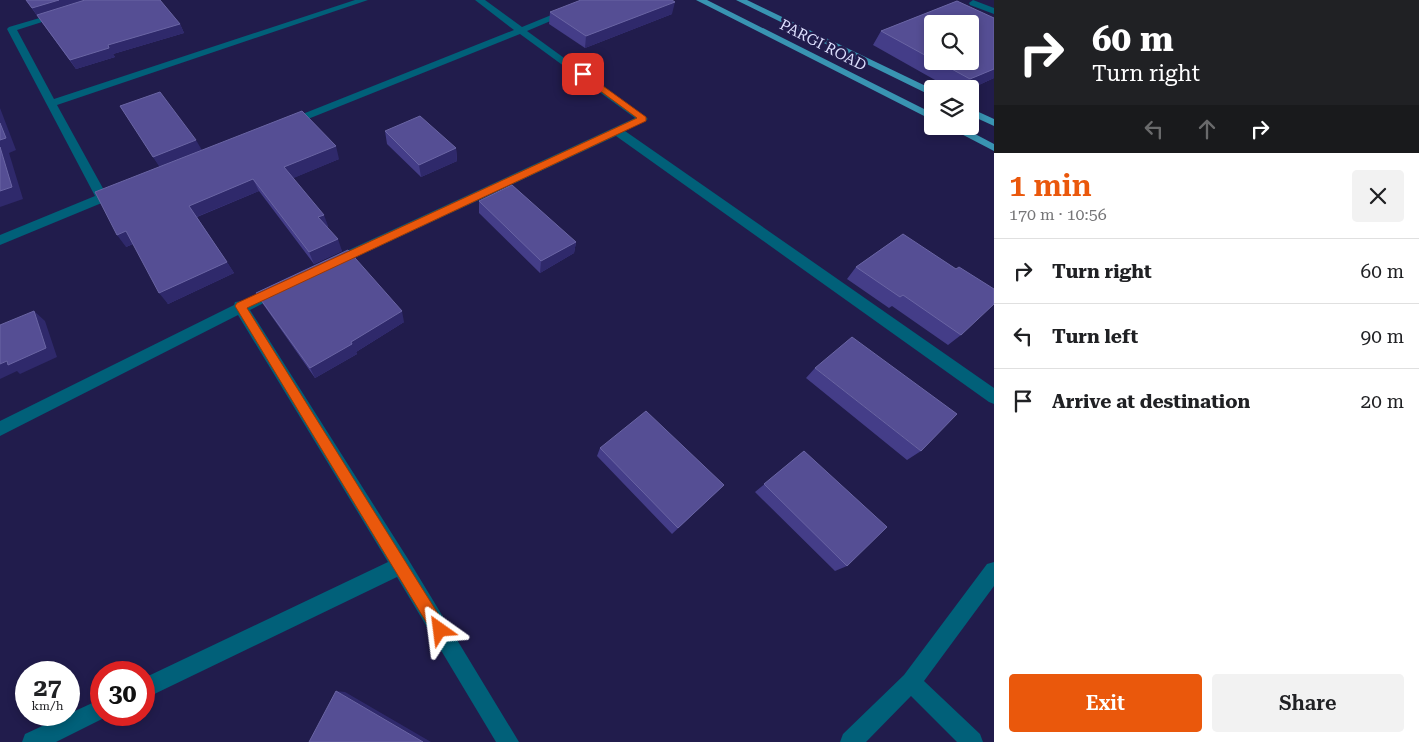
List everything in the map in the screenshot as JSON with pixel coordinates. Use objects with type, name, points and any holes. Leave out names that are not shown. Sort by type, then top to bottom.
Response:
[{"type":"main road","name":"PARGI ROAD","points":[[700,0],[924,113]]},
{"type":"main road","name":"PARGI ROAD","points":[[740,0],[924,89]]},
{"type":"main road","points":[[764,32],[785,22]]},
{"type":"main road","points":[[979,115],[994,122]]},
{"type":"main road","points":[[969,135],[994,148]]},
{"type":"street","points":[[52,103],[364,0]]},
{"type":"street","points":[[321,268],[643,119],[479,0]]},
{"type":"street","points":[[276,129],[596,0]]},
{"type":"street","points":[[973,3],[994,11]]},
{"type":"street","points":[[73,11],[12,29],[102,198]]},
{"type":"street","points":[[618,131],[994,397]]},
{"type":"street","points":[[0,240],[129,187]]},
{"type":"street","points":[[0,429],[240,306],[294,281]]},
{"type":"street","points":[[240,306],[508,742]]},
{"type":"street","points":[[155,684],[401,566]]},
{"type":"street","points":[[851,742],[911,682],[994,571]]},
{"type":"street","points":[[911,682],[972,742]]},
{"type":"street","points":[[33,742],[90,714]]},
{"type":"building","points":[[26,0],[59,0],[32,8]]},
{"type":"building","points":[[85,0],[160,0],[180,24],[108,45],[109,48],[70,60],[37,15]]},
{"type":"building","points":[[581,0],[672,0],[675,2],[586,36],[550,12]]},
{"type":"building","points":[[957,1],[994,18],[994,69],[970,79],[954,70],[979,70],[979,15],[924,15],[924,55],[881,31]]},
{"type":"building","points":[[160,92],[196,140],[153,157],[120,106]]},
{"type":"building","points":[[302,111],[336,146],[284,167],[324,215],[318,217],[338,239],[309,252],[253,179],[189,206],[227,262],[159,293],[126,231],[117,235],[95,192]]},
{"type":"building","points":[[420,116],[456,148],[419,165],[385,131]]},
{"type":"building","points":[[0,123],[6,138],[0,140]]},
{"type":"building","points":[[0,147],[12,187],[0,191]]},
{"type":"building","points":[[512,185],[576,242],[541,261],[479,201]]},
{"type":"building","points":[[903,234],[956,269],[959,267],[994,289],[994,304],[961,335],[903,295],[900,297],[856,267]]},
{"type":"building","points":[[348,250],[402,311],[351,342],[352,344],[310,368],[256,293]]},
{"type":"building","points":[[34,311],[46,348],[8,365],[7,361],[0,364],[0,325]]},
{"type":"building","points":[[852,337],[957,414],[921,451],[815,368]]},
{"type":"building","points":[[646,411],[724,485],[678,528],[600,448]]},
{"type":"building","points":[[804,451],[887,527],[847,566],[764,484]]},
{"type":"building","points":[[336,691],[423,742],[309,742]]},
{"type":"route","points":[[440,630],[240,306],[643,119],[583,74]]}]
